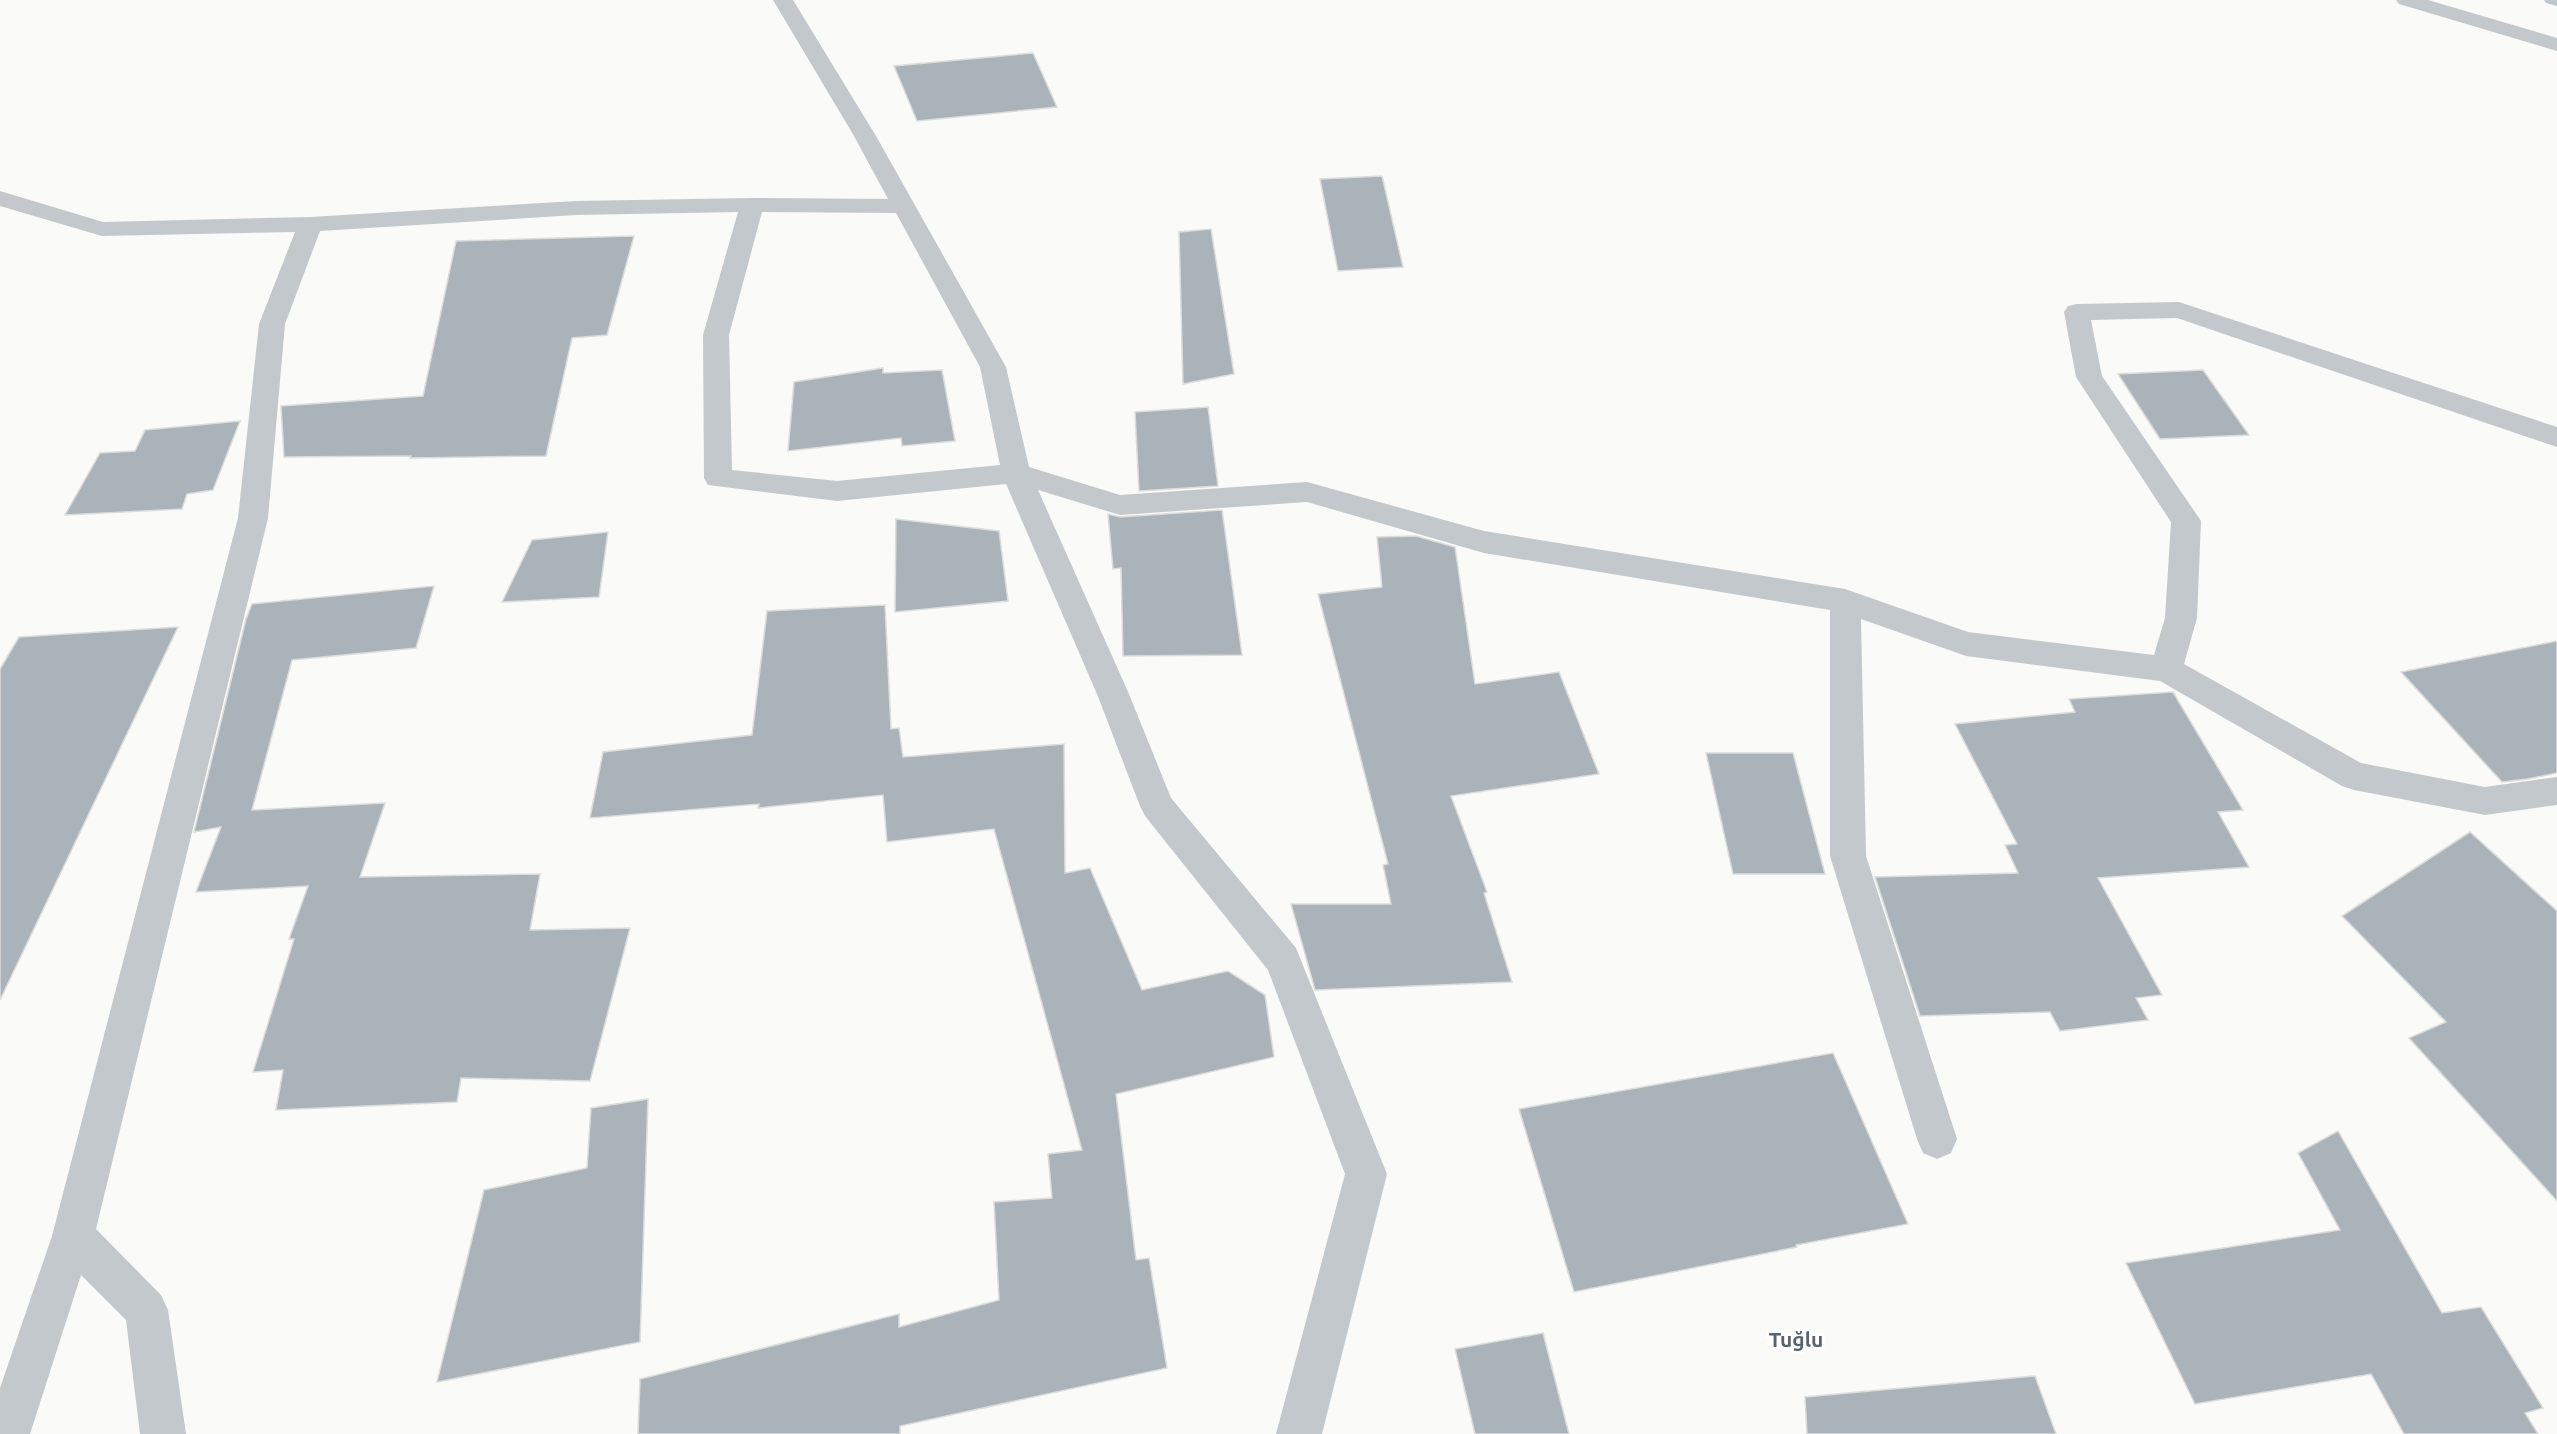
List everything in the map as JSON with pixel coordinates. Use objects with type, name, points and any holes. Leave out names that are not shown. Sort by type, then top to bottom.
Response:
[{"type":"street","points":[[783,0],[865,136],[993,367],[1016,473],[1113,694],[1157,806],[1283,960],[1366,1174],[1299,1434]]},
{"type":"street","points":[[2406,0],[2557,45]]},
{"type":"street","points":[[0,198],[102,229],[310,224],[576,208],[752,205],[903,206]]},
{"type":"street","points":[[752,205],[716,335],[718,478],[837,491],[1016,473],[1120,505],[1307,492],[1484,542],[1845,601],[1966,644],[2166,669],[2354,776],[2485,801],[2557,791]]},
{"type":"street","points":[[7,1434],[73,1236],[254,518],[272,324],[310,224]]},
{"type":"street","points":[[2166,669],[2181,618],[2186,521],[2089,377],[2077,312],[2179,310],[2557,437]]},
{"type":"street","points":[[1845,601],[1848,856],[1937,1139]]},
{"type":"street","points":[[73,1236],[146,1310],[163,1434]]},
{"type":"building","points":[[1033,53],[1057,107],[917,121],[894,66]]},
{"type":"building","points":[[1382,176],[1403,267],[1338,271],[1320,179]]},
{"type":"building","points":[[1211,229],[1234,374],[1183,384],[1179,232]]},
{"type":"building","points":[[634,236],[607,335],[572,338],[546,456],[284,457],[281,406],[423,396],[456,241]]},
{"type":"building","points":[[883,368],[883,373],[942,370],[955,441],[902,446],[901,438],[788,451],[794,382]]},
{"type":"building","points":[[2203,370],[2249,435],[2160,439],[2118,374]]},
{"type":"building","points":[[1208,407],[1218,486],[1139,491],[1135,412]]},
{"type":"building","points":[[240,421],[213,490],[187,494],[182,509],[65,515],[100,453],[135,451],[145,430]]},
{"type":"building","points":[[1222,510],[1242,655],[1123,656],[1121,568],[1113,569],[1108,514],[1120,517]]},
{"type":"building","points":[[896,519],[999,531],[1008,601],[895,612]]},
{"type":"building","points":[[608,532],[599,597],[502,602],[532,540]]},
{"type":"building","points":[[1416,536],[1455,547],[1475,684],[1559,672],[1599,774],[1451,796],[1487,892],[1484,893],[1512,982],[1315,990],[1291,904],[1391,904],[1383,865],[1388,864],[1318,594],[1382,587],[1377,537]]},
{"type":"building","points":[[434,586],[416,648],[292,660],[252,810],[385,803],[360,877],[540,874],[530,930],[630,928],[590,1081],[461,1078],[457,1102],[276,1110],[283,1070],[253,1072],[294,939],[289,939],[308,886],[196,892],[221,827],[194,832],[246,619],[252,604]]},
{"type":"building","points":[[885,605],[891,729],[899,728],[903,757],[1064,744],[1065,873],[1090,868],[1142,990],[1228,971],[1265,995],[1274,1057],[1116,1094],[1136,1260],[1149,1258],[1167,1368],[900,1426],[900,1434],[638,1434],[640,1379],[899,1314],[899,1327],[999,1300],[994,1202],[1052,1198],[1048,1154],[1082,1150],[994,829],[887,842],[883,795],[758,808],[759,804],[590,818],[603,752],[752,735],[767,611]]},
{"type":"building","points":[[178,627],[0,1000],[0,669],[19,637]]},
{"type":"building","points":[[2557,641],[2557,773],[2527,779],[2502,782],[2401,672]]},
{"type":"building","points":[[2173,692],[2243,810],[2218,812],[2249,867],[2098,878],[2162,995],[2136,998],[2148,1020],[2060,1031],[2050,1012],[1920,1016],[1875,877],[2018,873],[2005,845],[2017,844],[1955,724],[2075,712],[2069,699]]},
{"type":"building","points":[[1706,753],[1793,753],[1825,874],[1733,874]]},
{"type":"building","points":[[2470,832],[2557,911],[2557,1201],[2409,1038],[2446,1022],[2342,916]]},
{"type":"building","points":[[1833,1053],[1908,1224],[1574,1292],[1519,1109]]},
{"type":"building","points":[[648,1099],[640,1342],[437,1382],[484,1190],[587,1168],[591,1108]]},
{"type":"building","points":[[2338,1131],[2442,1313],[2481,1307],[2543,1408],[2525,1413],[2538,1434],[2404,1434],[2371,1374],[2195,1404],[2126,1263],[2340,1230],[2298,1153]]},
{"type":"building","points":[[1543,1333],[1569,1434],[1475,1434],[1455,1349]]},
{"type":"building","points":[[2035,1376],[2056,1434],[1807,1434],[1805,1397]]},
{"type":"waterway","points":[[2550,0],[2557,2]]},
{"type":"district","name":"Tuğlu","points":[[1796,1339]]}]
